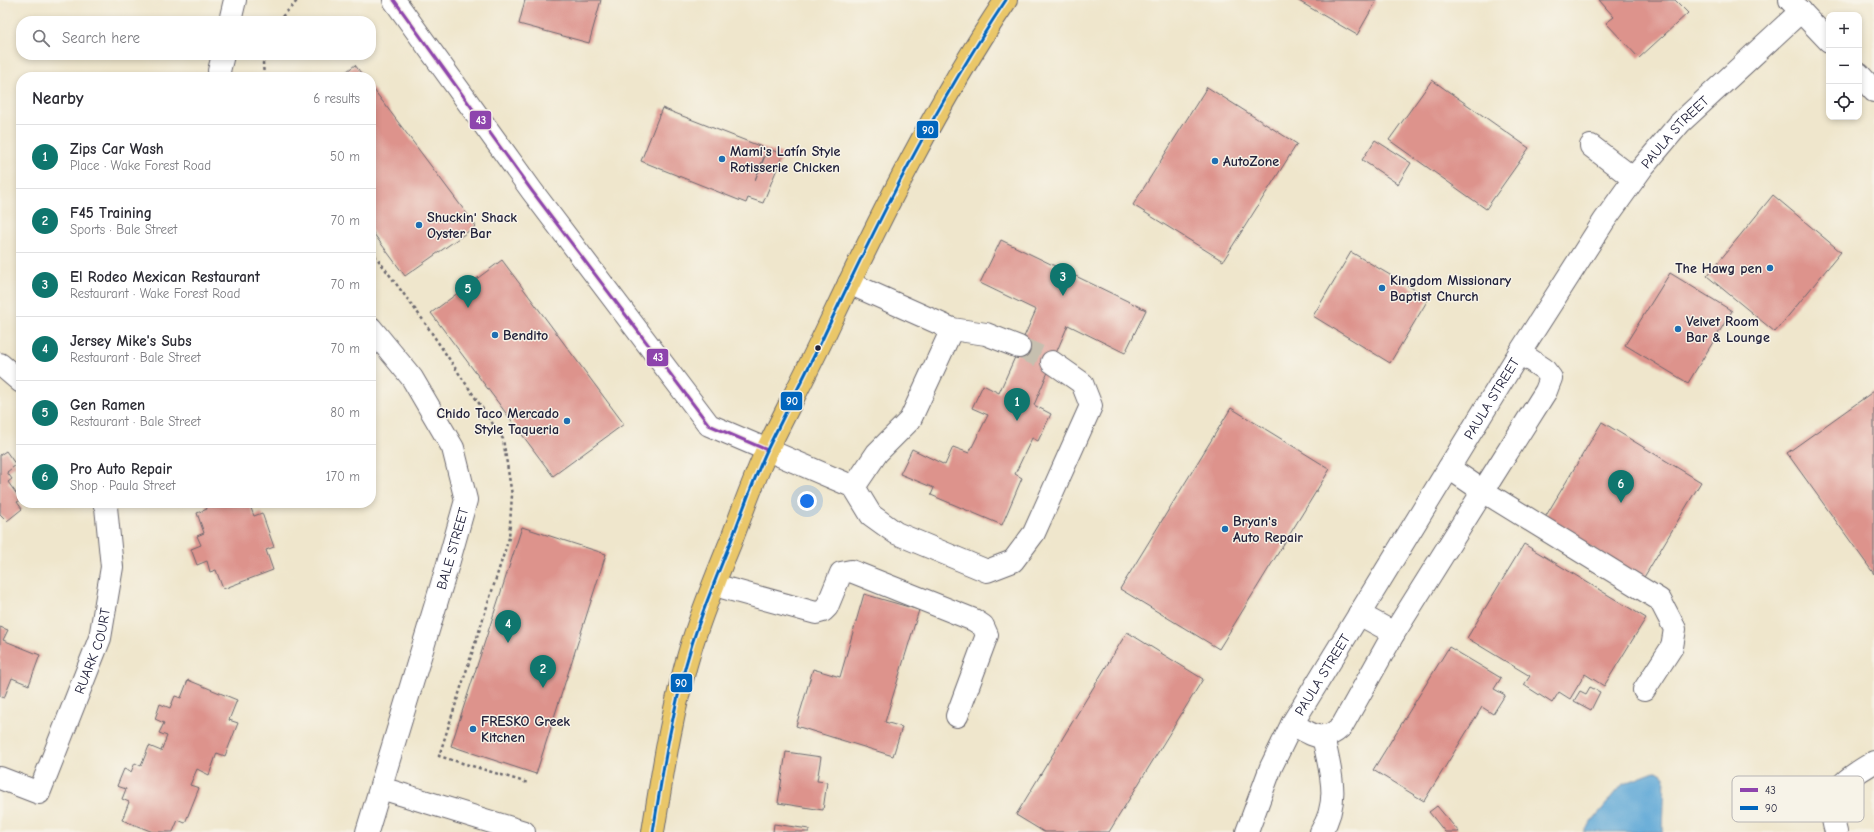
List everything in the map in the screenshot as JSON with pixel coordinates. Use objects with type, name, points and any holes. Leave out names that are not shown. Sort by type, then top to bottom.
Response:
[{"type":"main road","points":[[653,832],[665,757],[677,700],[692,644],[767,450],[803,381],[908,164],[1006,0]]},
{"type":"street","points":[[231,16],[235,0]]},
{"type":"street","points":[[394,0],[532,191],[708,425],[854,487],[871,515],[896,534],[987,571],[1013,561],[1034,533],[1091,406],[1082,383],[1052,362]]},
{"type":"street","points":[[1796,6],[1826,38]]},
{"type":"street","name":"PAULA STREET","points":[[1247,832],[1271,767],[1292,724],[1520,353],[1604,221],[1634,179],[1680,123],[1796,6]]},
{"type":"street","points":[[220,72],[222,60]]},
{"type":"street","points":[[1862,77],[1874,91]]},
{"type":"street","points":[[1591,146],[1634,179]]},
{"type":"street","points":[[850,283],[952,329],[986,334],[1019,347]]},
{"type":"street","points":[[854,487],[877,453],[910,420],[952,329]]},
{"type":"street","name":"BALE STREET","points":[[367,832],[466,500],[453,448],[412,378],[376,334]]},
{"type":"street","points":[[1292,724],[1318,737],[1332,736],[1342,726],[1394,633],[1546,390],[1551,378],[1544,369],[1520,353]]},
{"type":"street","points":[[0,364],[16,378]]},
{"type":"street","points":[[1449,468],[1483,491],[1660,600],[1675,629],[1672,647],[1644,690]]},
{"type":"street","name":"RUARK COURT","points":[[0,778],[39,792],[100,638],[112,567],[106,508]]},
{"type":"street","points":[[714,585],[816,612],[823,611],[827,607],[841,573],[851,571],[974,620],[983,626],[987,635],[956,716]]},
{"type":"street","points":[[1359,614],[1394,633]]},
{"type":"street","points":[[1321,832],[1328,820],[1334,791],[1323,736]]},
{"type":"street","points":[[1851,776],[1874,762]]},
{"type":"street","points":[[381,788],[524,832]]},
{"type":"street","points":[[1834,822],[1836,832]]},
{"type":"path","points":[[283,16],[298,0]]},
{"type":"path","points":[[264,60],[264,72]]},
{"type":"water","points":[[1657,771],[1665,776],[1663,832],[1583,832],[1623,784]]},
{"type":"building","points":[[525,0],[601,0],[589,43],[519,24]]},
{"type":"building","points":[[1297,0],[1377,0],[1357,35]]},
{"type":"building","points":[[1599,0],[1675,0],[1688,13],[1639,58],[1606,23],[1614,17]]},
{"type":"building","points":[[355,65],[360,72],[346,72]]},
{"type":"building","points":[[1432,80],[1529,148],[1486,209],[1389,140]]},
{"type":"building","points":[[1207,87],[1297,144],[1223,261],[1133,205]]},
{"type":"building","points":[[376,93],[476,226],[405,276],[376,237]]},
{"type":"building","points":[[662,108],[767,149],[755,180],[768,149],[783,154],[763,203],[748,198],[746,203],[641,161]]},
{"type":"building","points":[[1375,140],[1411,163],[1398,184],[1362,160]]},
{"type":"building","name":"The Hawg pen","points":[[1773,195],[1841,252],[1775,332],[1707,276]]},
{"type":"building","points":[[1001,240],[1146,310],[1125,353],[1068,325],[1034,405],[1051,414],[1038,441],[1032,438],[1015,474],[1022,478],[1002,525],[931,495],[934,488],[900,474],[912,449],[945,465],[953,447],[969,453],[988,415],[972,408],[983,385],[999,393],[1036,310],[980,283]]},
{"type":"building","points":[[1351,252],[1429,298],[1390,363],[1313,316]]},
{"type":"building","points":[[502,260],[624,424],[553,476],[431,313]]},
{"type":"building","name":"Velvet Room Bar & Lounge","points":[[1670,273],[1732,311],[1688,383],[1625,345]]},
{"type":"building","points":[[1874,391],[1874,574],[1787,453]]},
{"type":"building","name":"Bryan's Auto Repair","points":[[1231,408],[1330,469],[1219,649],[1120,589]]},
{"type":"building","points":[[1602,422],[1701,482],[1643,579],[1544,519]]},
{"type":"building","points":[[6,451],[16,465],[7,472],[12,479],[8,482],[16,493],[16,508],[22,509],[7,521],[0,514],[0,455]]},
{"type":"building","points":[[251,508],[254,516],[262,513],[274,547],[266,550],[273,570],[223,589],[216,570],[210,572],[207,561],[197,565],[191,549],[201,545],[197,536],[204,533],[197,513],[207,509]]},
{"type":"building","points":[[522,527],[606,554],[536,774],[451,746]]},
{"type":"building","points":[[1524,544],[1646,618],[1604,686],[1585,674],[1570,699],[1559,692],[1552,703],[1524,685],[1530,676],[1467,638]]},
{"type":"building","points":[[864,594],[919,610],[885,722],[902,727],[893,756],[796,726],[813,669],[840,677]]},
{"type":"building","points":[[0,627],[8,630],[3,640],[40,655],[29,685],[12,678],[4,698],[0,696]]},
{"type":"building","points":[[1127,632],[1203,679],[1109,832],[1044,832],[1016,815]]},
{"type":"building","points":[[1449,647],[1501,678],[1494,689],[1505,695],[1493,714],[1482,707],[1424,801],[1373,770]]},
{"type":"building","points":[[188,680],[237,700],[229,720],[238,723],[225,756],[217,753],[209,775],[197,769],[190,785],[199,788],[185,823],[178,820],[173,832],[153,832],[122,820],[129,802],[122,799],[126,789],[117,786],[124,769],[131,772],[135,763],[141,766],[149,746],[161,751],[167,736],[159,733],[164,723],[155,719],[160,704],[170,708],[175,696],[181,698]]},
{"type":"building","points":[[1590,687],[1600,692],[1591,710],[1574,701],[1580,691],[1586,694]]},
{"type":"building","points":[[786,752],[821,757],[817,781],[827,782],[823,810],[778,803]]},
{"type":"building","points":[[1437,806],[1459,832],[1445,832],[1429,812]]},
{"type":"building","points":[[774,824],[809,829],[809,832],[773,832]]},
{"type":"tunnel","points":[[1019,347],[1052,362]]},
{"type":"transit line","name":"43","points":[[394,0],[532,191],[709,425],[767,450]]},
{"type":"transit line","name":"90","points":[[653,832],[669,737],[685,667],[705,605],[758,471],[890,200],[957,78],[1006,0]]},
{"type":"place","name":"Mami's Latín Style Rotisserie Chicken","points":[[722,159]]},
{"type":"place","name":"AutoZone","points":[[1215,161]]},
{"type":"place","name":"Shuckin' Shack Oyster Bar","points":[[419,225]]},
{"type":"place","name":"The Hawg pen","points":[[1770,268]]},
{"type":"place","name":"Kingdom Missionary Baptist Church","points":[[1382,288]]},
{"type":"place","name":"El Rodeo Mexican Restaurant","points":[[1063,296]]},
{"type":"place","name":"Gen Ramen","points":[[468,308]]},
{"type":"place","name":"Velvet Room Bar & Lounge","points":[[1678,329]]},
{"type":"place","name":"Bendito","points":[[495,335]]},
{"type":"place","name":"Chido Taco Mercado Style Taqueria","points":[[567,421]]},
{"type":"place","name":"Zips Car Wash","points":[[1017,421]]},
{"type":"place","name":"Pro Auto Repair","points":[[1621,503]]},
{"type":"place","name":"Bryan's Auto Repair","points":[[1225,529]]},
{"type":"place","name":"Jersey Mike's Subs","points":[[508,643]]},
{"type":"place","name":"F45 Training","points":[[543,688]]},
{"type":"place","name":"FRESKO Greek Kitchen","points":[[473,729]]}]
